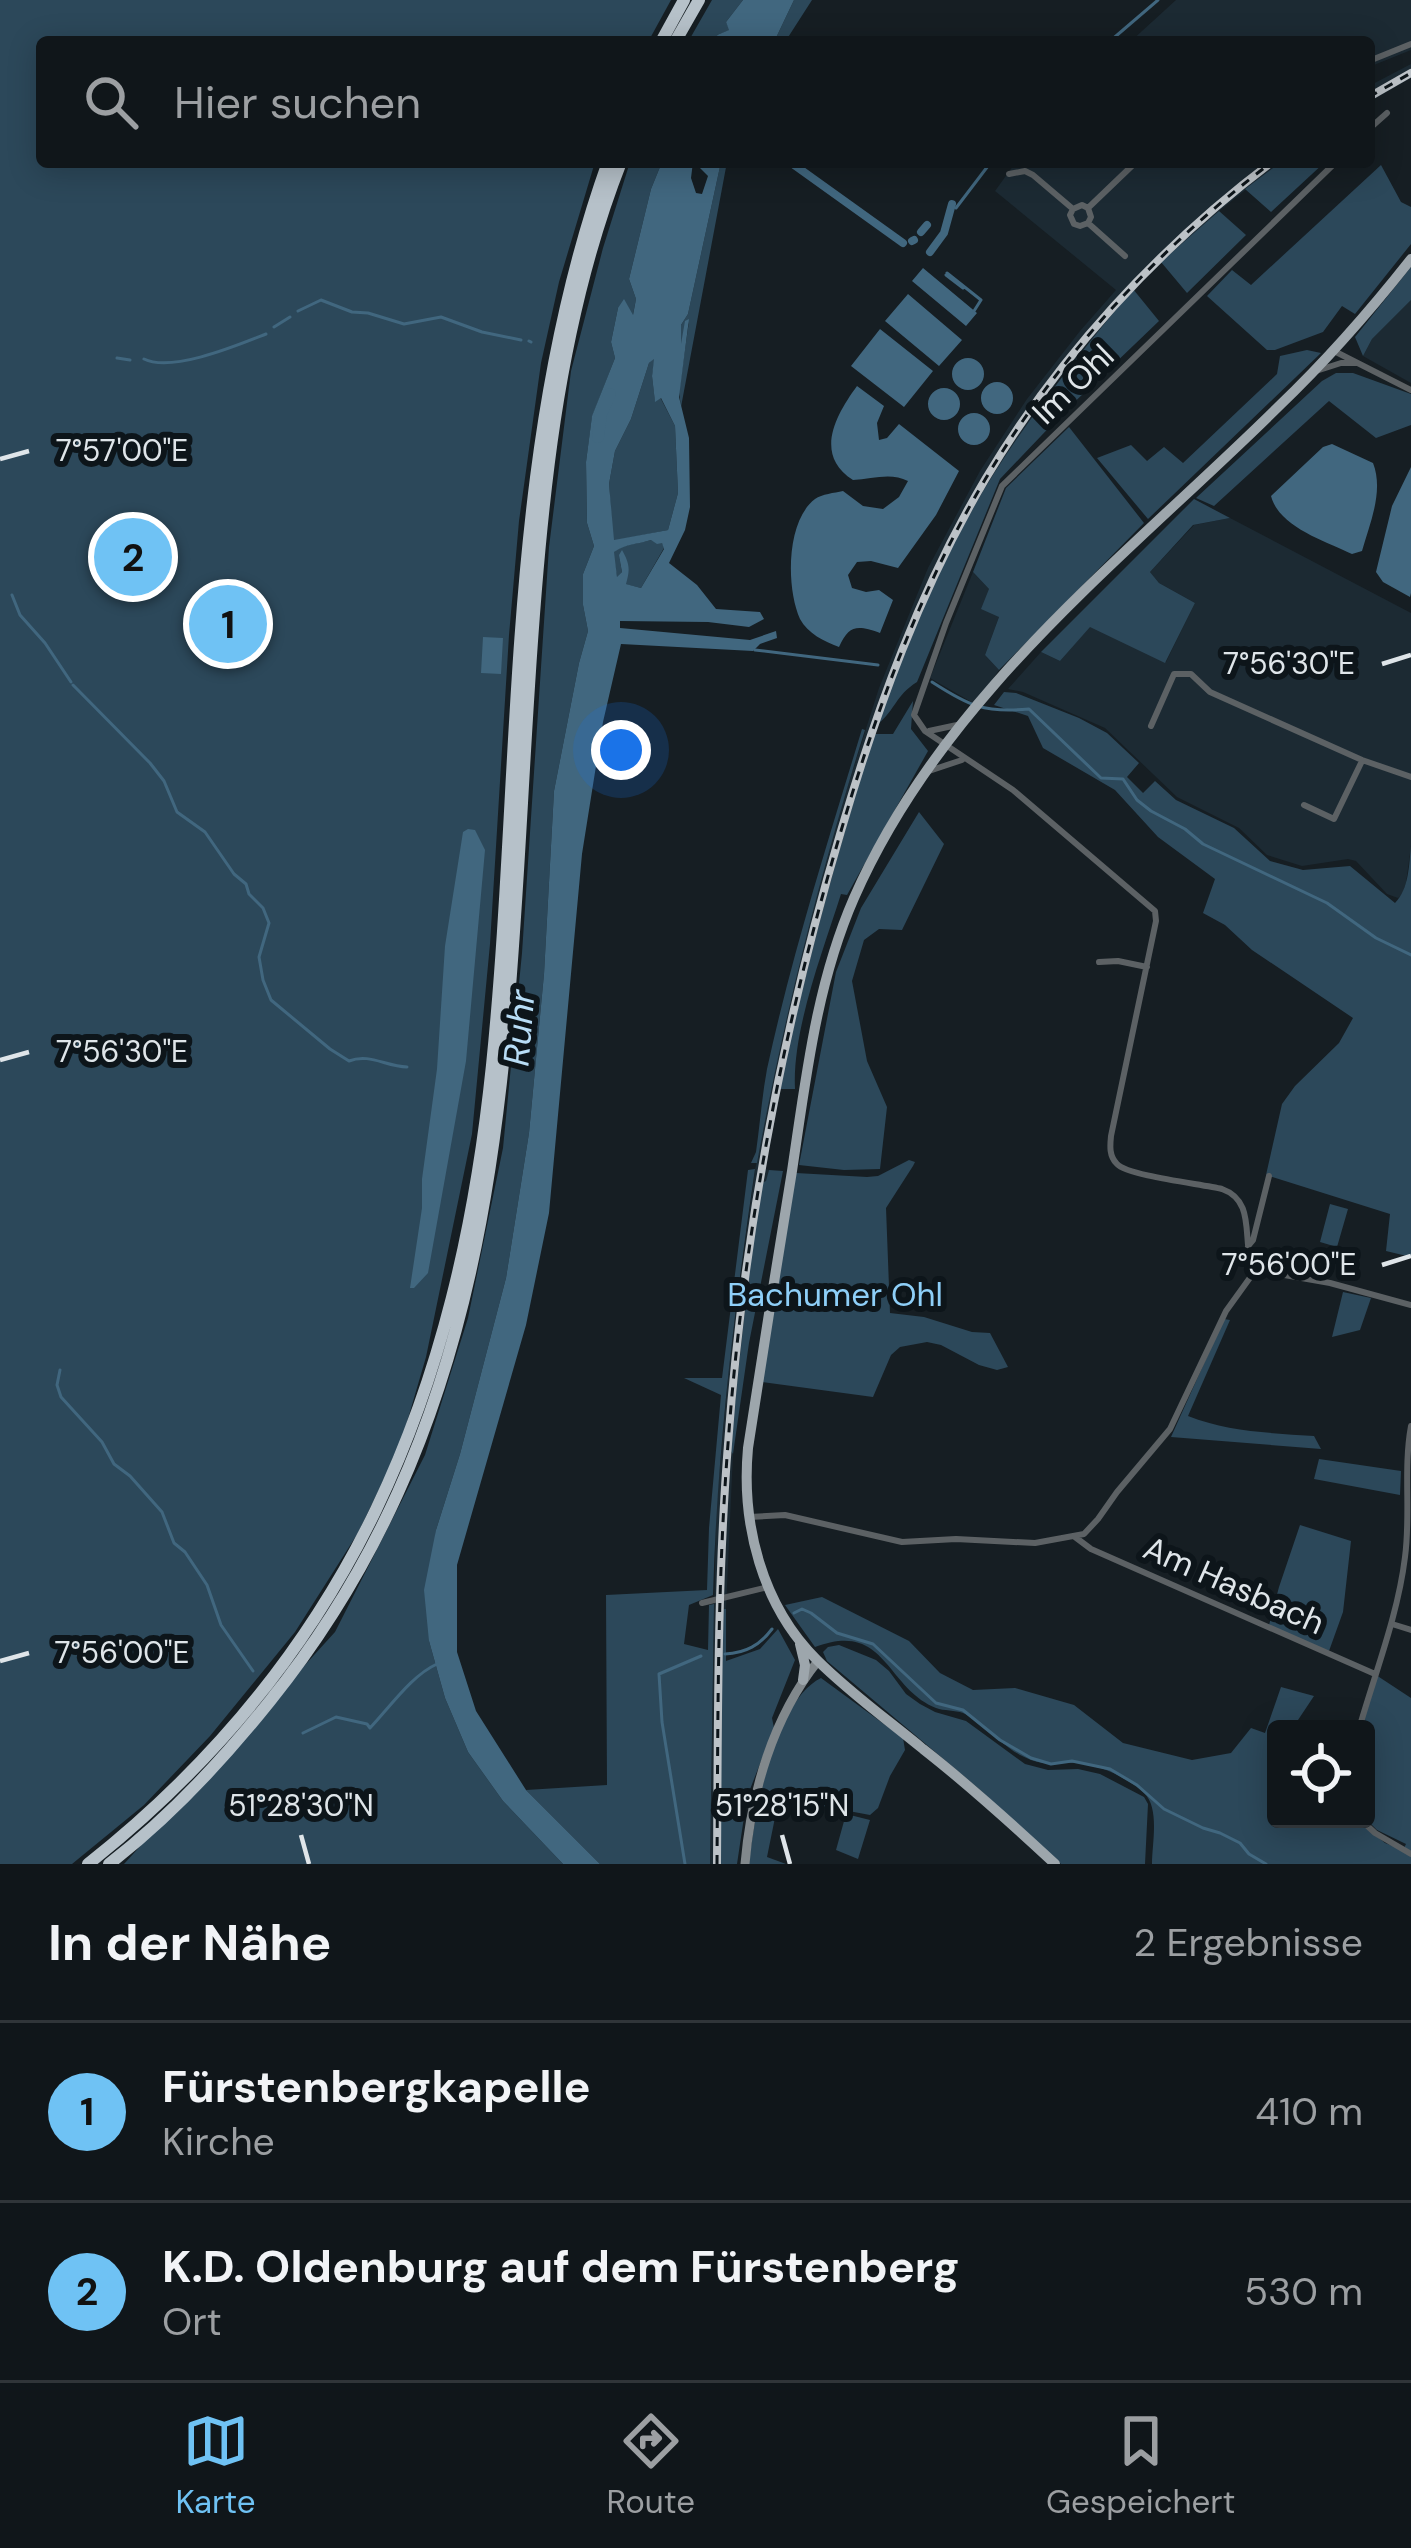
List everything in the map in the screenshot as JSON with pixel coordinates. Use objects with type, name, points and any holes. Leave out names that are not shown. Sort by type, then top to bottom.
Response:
[{"type":"highway","points":[[664,36],[684,0]]},
{"type":"highway","points":[[678,36],[699,0]]},
{"type":"highway","points":[[88,1864],[212,1752],[293,1652],[373,1520],[416,1420],[439,1350],[474,1198],[492,1065],[521,608],[534,483],[563,315],[606,168]]},
{"type":"highway","points":[[109,1864],[179,1803],[235,1745],[314,1644],[384,1525],[434,1407],[451,1353],[486,1202],[505,1066],[533,612],[546,486],[575,319],[619,168]]},
{"type":"main road","points":[[1055,1864],[800,1641],[768,1586],[749,1517],[748,1448],[824,984],[868,869],[904,807],[967,720],[1029,645],[1334,351],[1411,259]]},
{"type":"main road","points":[[800,1641],[803,1680]]},
{"type":"main road","points":[[746,1864],[757,1789],[786,1713],[818,1661]]},
{"type":"street","points":[[1375,59],[1411,44]]},
{"type":"street","points":[[1375,123],[1387,112]]},
{"type":"street","points":[[1088,208],[1130,168]]},
{"type":"street","name":"Im Ohl","points":[[926,731],[914,715],[921,691],[1002,486],[1330,168]]},
{"type":"street","points":[[1009,174],[1025,171],[1033,175],[1072,209]]},
{"type":"street","points":[[1088,208],[1088,223],[1073,224],[1072,209],[1088,208]]},
{"type":"street","points":[[1088,223],[1125,256]]},
{"type":"street","points":[[1334,351],[1411,390]]},
{"type":"street","points":[[1313,372],[1356,363]]},
{"type":"street","points":[[1151,726],[1174,674],[1191,674],[1210,692],[1411,777]]},
{"type":"street","points":[[926,731],[967,720]]},
{"type":"street","points":[[926,731],[1012,790],[1154,909],[1156,921],[1111,1136],[1112,1157],[1118,1165],[1233,1193],[1244,1209],[1250,1259],[1258,1268],[1411,1305]]},
{"type":"street","points":[[928,771],[966,759]]},
{"type":"street","points":[[1304,806],[1334,819],[1363,760]]},
{"type":"street","points":[[1099,962],[1147,967]]},
{"type":"street","points":[[1247,1246],[1253,1240],[1269,1176]]},
{"type":"street","points":[[749,1517],[785,1515],[902,1543],[956,1539],[1035,1544],[1075,1538],[1090,1529],[1170,1429],[1226,1311],[1258,1268]]},
{"type":"street","points":[[1362,1720],[1409,1542],[1411,1426]]},
{"type":"street","name":"Am Hasbach","points":[[1075,1538],[1375,1674]]},
{"type":"street","points":[[702,1603],[768,1586]]},
{"type":"street","points":[[1390,1623],[1411,1630]]},
{"type":"street","points":[[1370,1828],[1411,1854]]},
{"type":"shaded area","points":[[743,0],[794,0],[777,36],[717,36],[729,30],[726,22]]},
{"type":"shaded area","points":[[1176,0],[1411,0],[1411,50],[1375,65],[1375,36],[1137,36]]},
{"type":"shaded area","points":[[1411,64],[1411,78],[1375,99],[1375,83]]},
{"type":"shaded area","points":[[660,168],[692,168],[696,193],[702,194],[708,176],[700,168],[720,168],[688,314],[681,325],[681,344],[689,319],[679,397],[689,438],[690,507],[669,563],[697,585],[716,609],[760,612],[764,619],[749,627],[620,621],[620,628],[750,640],[776,631],[777,638],[753,651],[621,644],[603,722],[582,854],[549,1213],[526,1325],[457,1565],[457,1652],[476,1711],[526,1790],[600,1864],[563,1864],[503,1801],[468,1752],[445,1698],[429,1641],[424,1590],[436,1530],[506,1278],[529,1133],[554,791],[588,631],[583,574],[594,546],[587,523],[586,462],[592,416],[615,358],[611,342],[624,299],[633,315],[636,299],[629,279]],"holes":[[[654,359],[655,402],[661,398],[675,426],[678,493],[668,530],[614,540],[609,484],[615,451]],[[651,540],[662,543],[664,549],[641,588],[626,584],[629,571],[622,550],[622,572],[617,577],[614,552]]]},
{"type":"shaded area","points":[[1012,168],[1273,168],[1133,289],[1059,379],[966,519],[906,646],[874,734],[799,998],[749,1271],[730,1450],[719,1864],[710,1864],[716,1508],[730,1357],[755,1170],[804,941],[879,688],[928,568],[980,471],[1027,399],[1116,290],[995,191]]},
{"type":"shaded area","points":[[923,268],[977,313],[966,326],[912,281]]},
{"type":"shaded area","points":[[908,294],[962,340],[939,366],[885,321]]},
{"type":"shaded area","points":[[1411,300],[1411,383],[1363,356],[1372,339]]},
{"type":"shaded area","points":[[880,329],[933,371],[904,407],[851,366]]},
{"type":"shaded area","points":[[968,358],[980,362],[984,374],[980,386],[968,390],[956,386],[952,374],[956,362]]},
{"type":"shaded area","points":[[997,382],[1009,386],[1013,398],[1009,410],[997,414],[985,410],[981,398],[985,386]]},
{"type":"shaded area","points":[[857,386],[884,406],[877,423],[879,440],[899,424],[959,471],[936,515],[898,568],[857,562],[848,575],[852,588],[879,590],[893,600],[880,633],[855,629],[839,647],[807,629],[795,606],[791,556],[798,523],[815,499],[843,491],[863,506],[883,509],[899,497],[908,481],[888,476],[853,480],[834,459],[831,447],[836,422]]},
{"type":"shaded area","points":[[944,388],[956,392],[960,404],[956,416],[944,420],[932,416],[928,404],[932,392]]},
{"type":"shaded area","points":[[974,413],[986,417],[990,429],[986,441],[974,445],[962,441],[958,429],[962,417]]},
{"type":"shaded area","points":[[1332,444],[1373,463],[1376,474],[1369,529],[1362,551],[1352,554],[1293,525],[1271,496]]},
{"type":"shaded area","points":[[1411,467],[1410,597],[1383,582],[1376,572],[1392,506]]},
{"type":"shaded area","points":[[1230,518],[1411,613],[1411,846],[1406,883],[1398,898],[1387,894],[1356,861],[1302,866],[1267,855],[1239,828],[1177,797],[1105,728],[1008,689],[1041,652],[1060,661],[1090,626],[1166,662],[1195,603],[1159,583],[1150,572],[1194,525]]},
{"type":"shaded area","points":[[973,572],[989,589],[999,617],[985,655],[999,670],[975,704],[930,678]]},
{"type":"shaded area","points":[[483,637],[503,638],[501,674],[481,673]]},
{"type":"shaded area","points":[[475,830],[485,850],[466,1061],[428,1273],[410,1288],[437,1069],[445,946],[463,832]]},
{"type":"green space","points":[[0,0],[671,0],[651,36],[36,36],[36,168],[593,168],[541,363],[519,521],[472,1134],[426,1357],[400,1446],[358,1533],[295,1632],[210,1736],[144,1805],[72,1864],[0,1864]]},
{"type":"green space","points":[[712,0],[743,0],[726,22],[730,30],[717,36],[691,36]]},
{"type":"green space","points":[[794,0],[812,0],[789,36],[777,36]]},
{"type":"green space","points":[[1381,165],[1401,202],[1411,207],[1411,244],[1355,314],[1342,306],[1323,332],[1267,350],[1207,296],[1232,270],[1251,285]]},
{"type":"green space","points":[[628,168],[660,168],[629,279],[636,299],[628,340],[631,316],[618,308],[611,342],[615,358],[592,417],[586,462],[587,523],[594,546],[583,574],[588,631],[554,791],[529,1133],[506,1278],[436,1530],[429,1641],[445,1698],[468,1752],[503,1801],[563,1864],[124,1864],[335,1632],[425,1455],[468,1318],[503,1148],[522,953],[549,547],[571,371]]},
{"type":"green space","points":[[720,168],[726,168],[681,407],[689,321],[678,359],[681,325],[688,314]]},
{"type":"green space","points":[[1273,168],[1319,168],[1271,212],[1245,189]]},
{"type":"green space","points":[[1219,211],[1246,235],[1187,293],[1161,262]]},
{"type":"green space","points":[[1411,267],[1411,300],[1372,339],[1363,356],[1355,337]]},
{"type":"green space","points":[[1133,289],[1159,321],[1000,479],[917,682],[878,724],[929,595],[984,490],[1044,401]]},
{"type":"green space","points":[[1307,350],[1321,353],[1148,519],[1097,458],[1131,445],[1147,461],[1164,447],[1183,463],[1277,374],[1280,356]]},
{"type":"green space","points":[[655,357],[655,401],[660,397],[675,426],[678,493],[668,530],[613,541],[609,484],[615,451]]},
{"type":"green space","points":[[1336,373],[1353,373],[1411,394],[1411,425],[1376,438],[1329,401],[1214,506],[1196,498],[1322,381]]},
{"type":"green space","points":[[1069,427],[1144,523],[999,670],[985,655],[999,617],[981,609],[989,589],[973,572],[1006,488]]},
{"type":"green space","points":[[1194,499],[1230,518],[1193,525],[1150,572],[1159,583],[1195,603],[1165,663],[1090,627],[1060,661],[1041,652]]},
{"type":"green space","points":[[651,540],[662,542],[664,548],[641,588],[625,584],[619,555],[622,572],[617,578],[613,552]]},
{"type":"green space","points":[[1004,692],[1107,733],[1139,763],[1127,777],[1143,793],[1155,781],[1176,800],[1234,828],[1270,861],[1303,870],[1350,866],[1395,903],[1406,884],[1411,846],[1411,1257],[1386,1251],[1390,1214],[1266,1175],[1282,1104],[1339,1043],[1353,1018],[1203,913],[1215,879],[1158,837],[1115,790],[1043,748],[1028,716],[994,705]]},
{"type":"green space","points":[[913,701],[911,729],[928,751],[847,895],[841,894],[803,1016],[795,1089],[780,1089],[823,910],[874,734],[893,734]]},
{"type":"green space","points":[[862,729],[804,945],[757,1163],[751,1163],[788,983]]},
{"type":"green space","points":[[919,812],[944,844],[902,930],[879,929],[864,940],[852,981],[867,1061],[887,1107],[880,1169],[799,1165],[836,972],[861,908]]},
{"type":"green space","name":"Bachumer Ohl","points":[[909,1160],[915,1162],[886,1208],[890,1313],[990,1333],[1008,1367],[997,1370],[979,1365],[927,1342],[900,1347],[891,1355],[873,1397],[762,1382],[796,1173],[878,1176]]},
{"type":"green space","points":[[755,1169],[728,1382],[713,1595],[689,1605],[684,1644],[708,1650],[709,1605],[714,1604],[710,1864],[600,1864],[526,1790],[607,1785],[606,1595],[707,1590],[721,1395],[684,1378],[722,1378],[748,1170]]},
{"type":"green space","points":[[769,1170],[783,1171],[733,1454],[749,1271],[762,1183]]},
{"type":"green space","points":[[1330,1204],[1348,1209],[1337,1247],[1320,1242]]},
{"type":"green space","points":[[1343,1292],[1371,1298],[1360,1330],[1332,1337]]},
{"type":"green space","points":[[1224,1319],[1230,1320],[1188,1416],[1234,1429],[1314,1436],[1321,1449],[1171,1437]]},
{"type":"green space","points":[[1319,1459],[1401,1471],[1400,1495],[1314,1479]]},
{"type":"green space","points":[[1300,1525],[1351,1541],[1343,1612],[1329,1651],[1268,1629]]},
{"type":"green space","points":[[822,1597],[909,1641],[940,1673],[973,1690],[1015,1688],[1074,1705],[1123,1743],[1192,1760],[1231,1753],[1251,1728],[1265,1733],[1267,1727],[1267,1828],[1367,1828],[1403,1850],[1406,1844],[1375,1828],[1375,1720],[1364,1720],[1376,1675],[1411,1698],[1411,1864],[1152,1864],[1152,1807],[1137,1787],[1094,1766],[1043,1763],[1021,1755],[971,1717],[919,1698],[871,1649],[838,1641],[815,1647],[785,1605]]},
{"type":"green space","points":[[723,1609],[726,1661],[760,1649],[778,1629],[795,1660],[747,1797],[737,1864],[719,1864]]},
{"type":"green space","points":[[839,1645],[876,1660],[920,1704],[966,1721],[1025,1764],[1100,1774],[1144,1797],[1148,1804],[1145,1864],[1061,1864],[827,1661],[823,1652]]},
{"type":"green space","points":[[821,1678],[903,1738],[905,1750],[878,1808],[870,1815],[779,1798],[767,1857],[786,1864],[749,1864],[762,1790],[779,1734],[805,1691]]},
{"type":"green space","points":[[1281,1687],[1314,1696],[1298,1720],[1270,1720]]},
{"type":"green space","points":[[846,1814],[870,1820],[858,1859],[836,1850]]},
{"type":"waterway","points":[[1116,36],[1158,0]]},
{"type":"waterway","points":[[798,168],[903,243]]},
{"type":"waterway","points":[[956,208],[986,168]]},
{"type":"waterway","points":[[930,252],[944,233],[952,204]]},
{"type":"waterway","points":[[921,232],[927,225]]},
{"type":"waterway","points":[[947,273],[981,300],[974,311]]},
{"type":"waterway","points":[[946,275],[963,288]]},
{"type":"waterway","points":[[298,311],[321,300],[404,324],[441,317],[521,340]]},
{"type":"waterway","points":[[274,327],[290,317]]},
{"type":"waterway","points":[[144,359],[188,360],[266,334]]},
{"type":"waterway","points":[[117,358],[130,360]]},
{"type":"waterway","name":"Ruhr","points":[[598,437],[610,394]]},
{"type":"waterway","points":[[12,595],[20,615],[71,682]]},
{"type":"waterway","points":[[755,650],[878,665]]},
{"type":"waterway","points":[[932,682],[978,706],[1029,709],[1101,778],[1123,779],[1151,811],[1203,844],[1327,903],[1376,938],[1411,955]]},
{"type":"waterway","points":[[73,685],[150,763],[177,812],[205,832],[263,908],[269,923],[259,957],[271,1000],[349,1061],[370,1059],[407,1067]]},
{"type":"waterway","points":[[60,1370],[61,1397],[102,1442],[114,1464],[162,1512],[174,1543],[207,1585],[221,1625],[253,1671]]},
{"type":"waterway","points":[[794,1613],[802,1609],[837,1633],[873,1644],[936,1703],[963,1710],[1031,1758],[1110,1769],[1164,1809],[1240,1843],[1266,1864]]},
{"type":"waterway","points":[[725,1654],[752,1647],[772,1629]]},
{"type":"waterway","points":[[685,1864],[659,1674],[701,1656]]},
{"type":"waterway","points":[[303,1733],[336,1717],[370,1728],[410,1684],[437,1664]]},
{"type":"railway","points":[[1375,94],[1411,73]]},
{"type":"railway","points":[[717,1864],[722,1549],[744,1289],[783,1058],[820,906],[870,740],[902,650],[962,520],[1045,389],[1151,268],[1264,168]]},
{"type":"place","name":"K.D. Oldenburg auf dem Fürstenberg","points":[[133,557]]},
{"type":"place","name":"Fürstenbergkapelle","points":[[228,624]]}]
